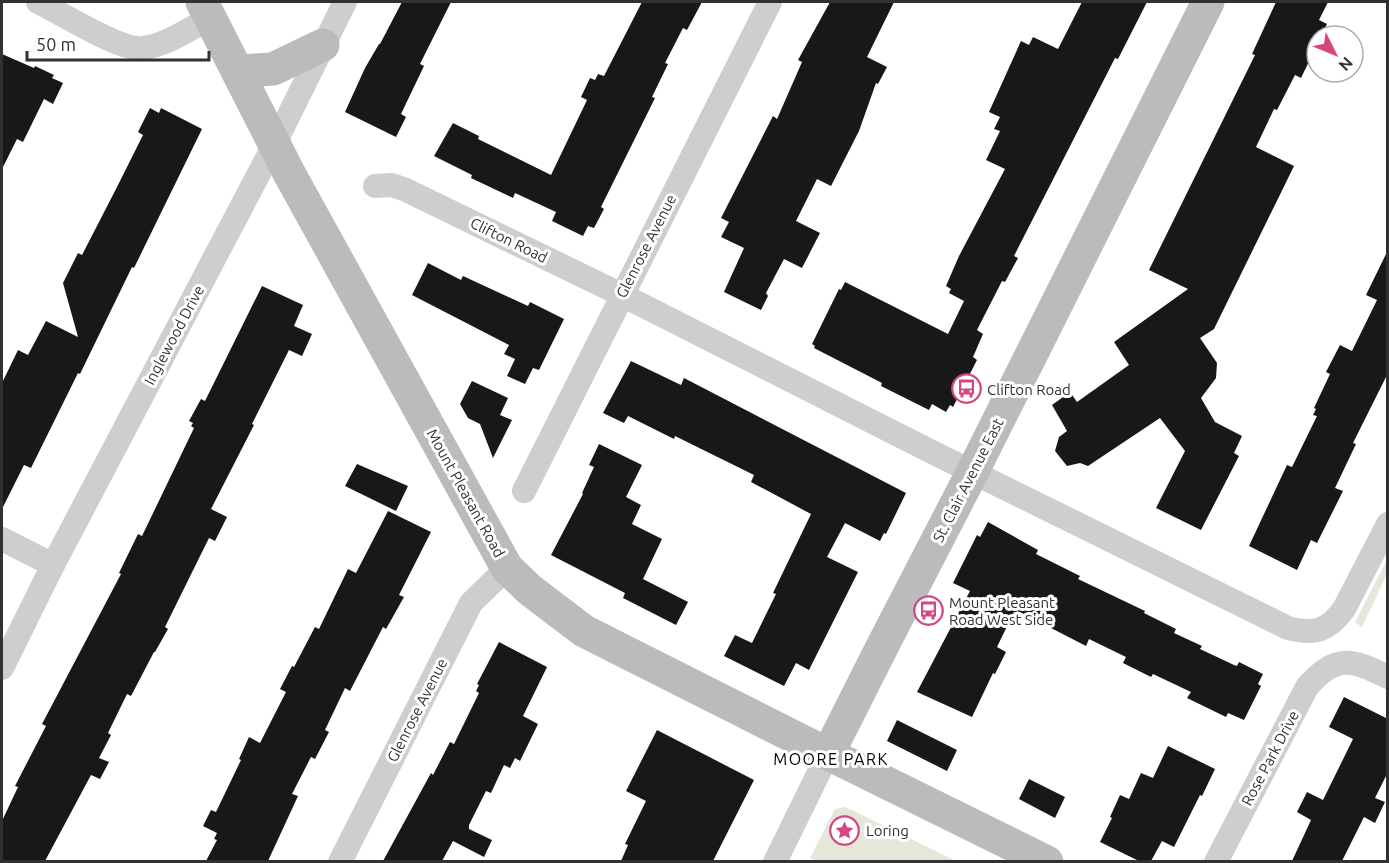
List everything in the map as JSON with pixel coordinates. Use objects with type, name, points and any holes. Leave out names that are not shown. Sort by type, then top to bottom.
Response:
[{"type":"main road","name":"St. Clair Avenue East","points":[[828,754],[1208,2]]},
{"type":"main road","name":"Mount Pleasant Road","points":[[206,10],[289,173],[507,568],[530,590],[584,631],[1047,861]]},
{"type":"main road","points":[[239,71],[273,69],[323,45]]},
{"type":"street","points":[[38,2],[115,42],[141,49],[167,41],[206,10]]},
{"type":"street","name":"Inglewood Drive","points":[[2,668],[53,565],[275,143],[345,2]]},
{"type":"street","name":"Glenrose Avenue","points":[[524,491],[770,2]]},
{"type":"street","name":"Clifton Road","points":[[375,186],[392,185],[406,190],[622,295],[1288,628],[1305,633],[1320,630],[1337,619],[1388,524]]},
{"type":"street","points":[[2,539],[53,565]]},
{"type":"street","name":"Glenrose Avenue","points":[[340,861],[471,603],[507,568]]},
{"type":"street","name":"Rose Park Drive","points":[[1216,861],[1307,687],[1320,673],[1335,663],[1354,662],[1388,677]]},
{"type":"street","name":"St. Clair Avenue East","points":[[775,861],[828,754]]},
{"type":"shaded area","points":[[1386,562],[1387,574],[1362,627],[1355,622]]},
{"type":"shaded area","points":[[845,807],[956,861],[817,862],[810,858],[835,809]]},
{"type":"building","points":[[402,2],[451,2],[420,64],[424,66],[401,114],[406,117],[396,137],[345,112],[365,68]]},
{"type":"building","points":[[642,2],[702,2],[687,30],[683,28],[665,63],[668,64],[652,97],[655,98],[601,207],[604,209],[594,228],[588,226],[583,236],[552,221],[556,212],[515,193],[513,198],[471,178],[472,175],[434,156],[453,123],[479,136],[478,139],[551,175],[587,100],[581,97],[590,78],[595,80],[598,74],[604,76]]},
{"type":"building","points":[[830,2],[894,2],[867,57],[887,67],[878,84],[876,83],[859,131],[831,186],[817,179],[796,221],[820,233],[802,268],[784,259],[766,293],[768,296],[761,310],[724,292],[744,248],[721,237],[729,222],[721,218],[773,116],[777,119],[802,62],[798,60]]},
{"type":"building","points":[[1082,2],[1147,2],[1118,59],[1115,58],[1014,256],[1018,258],[1005,282],[1002,281],[977,330],[983,334],[973,357],[977,360],[953,407],[950,405],[946,412],[932,404],[929,410],[814,348],[812,344],[839,289],[841,290],[845,282],[948,334],[964,301],[949,293],[951,289],[946,286],[959,256],[1005,169],[986,160],[1000,131],[994,129],[1000,117],[989,112],[1021,41],[1029,45],[1033,37],[1058,49]]},
{"type":"building","points":[[1276,2],[1328,2],[1319,20],[1327,24],[1305,24],[1305,70],[1301,78],[1295,75],[1277,110],[1274,109],[1256,147],[1294,166],[1214,329],[1200,338],[1217,363],[1216,378],[1201,398],[1215,422],[1242,436],[1234,453],[1239,456],[1201,530],[1156,508],[1185,451],[1160,418],[1088,466],[1080,463],[1067,466],[1055,451],[1059,437],[1067,431],[1052,405],[1070,392],[1077,402],[1129,365],[1114,342],[1188,289],[1149,270],[1255,55],[1252,54]]},
{"type":"building","points":[[2,54],[54,75],[52,78],[63,83],[53,104],[44,99],[23,142],[17,139],[2,169]]},
{"type":"building","points":[[150,108],[159,113],[161,108],[202,129],[134,268],[132,267],[31,468],[24,465],[2,509],[2,383],[18,350],[28,355],[46,321],[78,337],[63,283],[78,253],[82,255],[143,135],[138,132]]},
{"type":"building","points":[[1388,250],[1388,373],[1353,443],[1356,444],[1335,488],[1343,491],[1317,543],[1311,540],[1297,570],[1249,546],[1287,465],[1292,467],[1317,416],[1313,415],[1316,409],[1314,408],[1330,374],[1326,372],[1340,345],[1352,351],[1377,300],[1366,295]]},
{"type":"building","points":[[428,263],[461,280],[463,276],[528,306],[530,302],[564,319],[539,370],[533,368],[525,384],[507,376],[515,359],[504,354],[509,345],[412,295]]},
{"type":"building","points":[[262,286],[303,305],[294,326],[312,334],[302,356],[289,350],[211,509],[227,517],[215,541],[209,538],[165,627],[168,629],[131,696],[127,694],[108,733],[111,735],[99,758],[109,762],[100,779],[91,775],[45,861],[2,861],[2,821],[18,787],[15,786],[46,726],[42,724],[121,574],[119,573],[138,534],[142,536],[194,428],[191,426],[193,423],[189,421],[201,399],[205,401]]},
{"type":"building","points":[[631,361],[681,385],[684,378],[906,493],[886,534],[884,533],[880,541],[845,523],[827,557],[858,572],[809,670],[796,663],[784,686],[724,656],[735,635],[752,643],[811,514],[751,482],[754,475],[675,436],[674,439],[628,416],[624,423],[603,413]]},
{"type":"building","points":[[472,381],[508,398],[500,415],[512,420],[493,458],[480,424],[468,418],[460,404]]},
{"type":"building","points":[[599,444],[642,465],[626,497],[641,505],[632,524],[662,539],[643,579],[688,602],[676,625],[623,598],[625,593],[551,555],[583,494],[594,467],[589,465]]},
{"type":"building","points":[[357,464],[408,486],[396,511],[345,486]]},
{"type":"building","points":[[388,511],[431,532],[399,595],[404,597],[386,629],[383,627],[350,691],[345,688],[325,730],[329,732],[315,759],[311,757],[292,794],[298,796],[268,861],[206,861],[217,840],[214,839],[217,833],[203,826],[211,810],[216,812],[241,760],[239,759],[249,737],[260,743],[286,692],[280,689],[292,666],[294,667],[315,627],[319,629],[348,569],[356,573]]},
{"type":"building","points":[[988,522],[1038,550],[1036,554],[1080,576],[1078,579],[1145,611],[1144,613],[1176,629],[1174,633],[1202,646],[1200,649],[1234,665],[1237,666],[1239,662],[1263,674],[1258,684],[1261,686],[1244,720],[1228,713],[1226,717],[1187,698],[1191,692],[1153,674],[1151,677],[1123,663],[1126,657],[1089,639],[1086,646],[1020,612],[1019,614],[1014,612],[997,647],[1006,652],[972,717],[917,692],[970,591],[953,583],[977,535],[980,537]]},
{"type":"building","points":[[499,642],[547,667],[523,716],[538,724],[520,761],[515,758],[510,768],[504,765],[491,793],[486,791],[469,825],[469,829],[492,840],[484,857],[453,841],[442,861],[383,861],[431,773],[433,775],[450,742],[454,744],[479,693],[476,691],[479,685],[477,684]]},
{"type":"building","points":[[1344,697],[1388,719],[1388,772],[1375,798],[1385,802],[1375,823],[1364,817],[1342,861],[1292,861],[1311,820],[1297,812],[1307,792],[1323,800],[1353,739],[1329,727]]},
{"type":"building","points":[[897,720],[957,750],[947,771],[887,741]]},
{"type":"building","points":[[657,730],[754,780],[713,861],[621,861],[628,845],[625,844],[646,801],[626,791]]},
{"type":"building","points":[[1168,746],[1215,769],[1174,847],[1162,841],[1151,861],[1139,861],[1100,842],[1120,795],[1129,799],[1141,773],[1153,778]]},
{"type":"building","points":[[1029,779],[1065,797],[1055,818],[1019,799]]},
{"type":"place","name":"Clifton Road","points":[[966,389]]},
{"type":"place","name":"Mount Pleasant Road West Side","points":[[928,611]]},
{"type":"place","name":"Loring","points":[[845,830]]},
{"type":"district","name":"MOORE PARK","points":[[831,759]]}]
